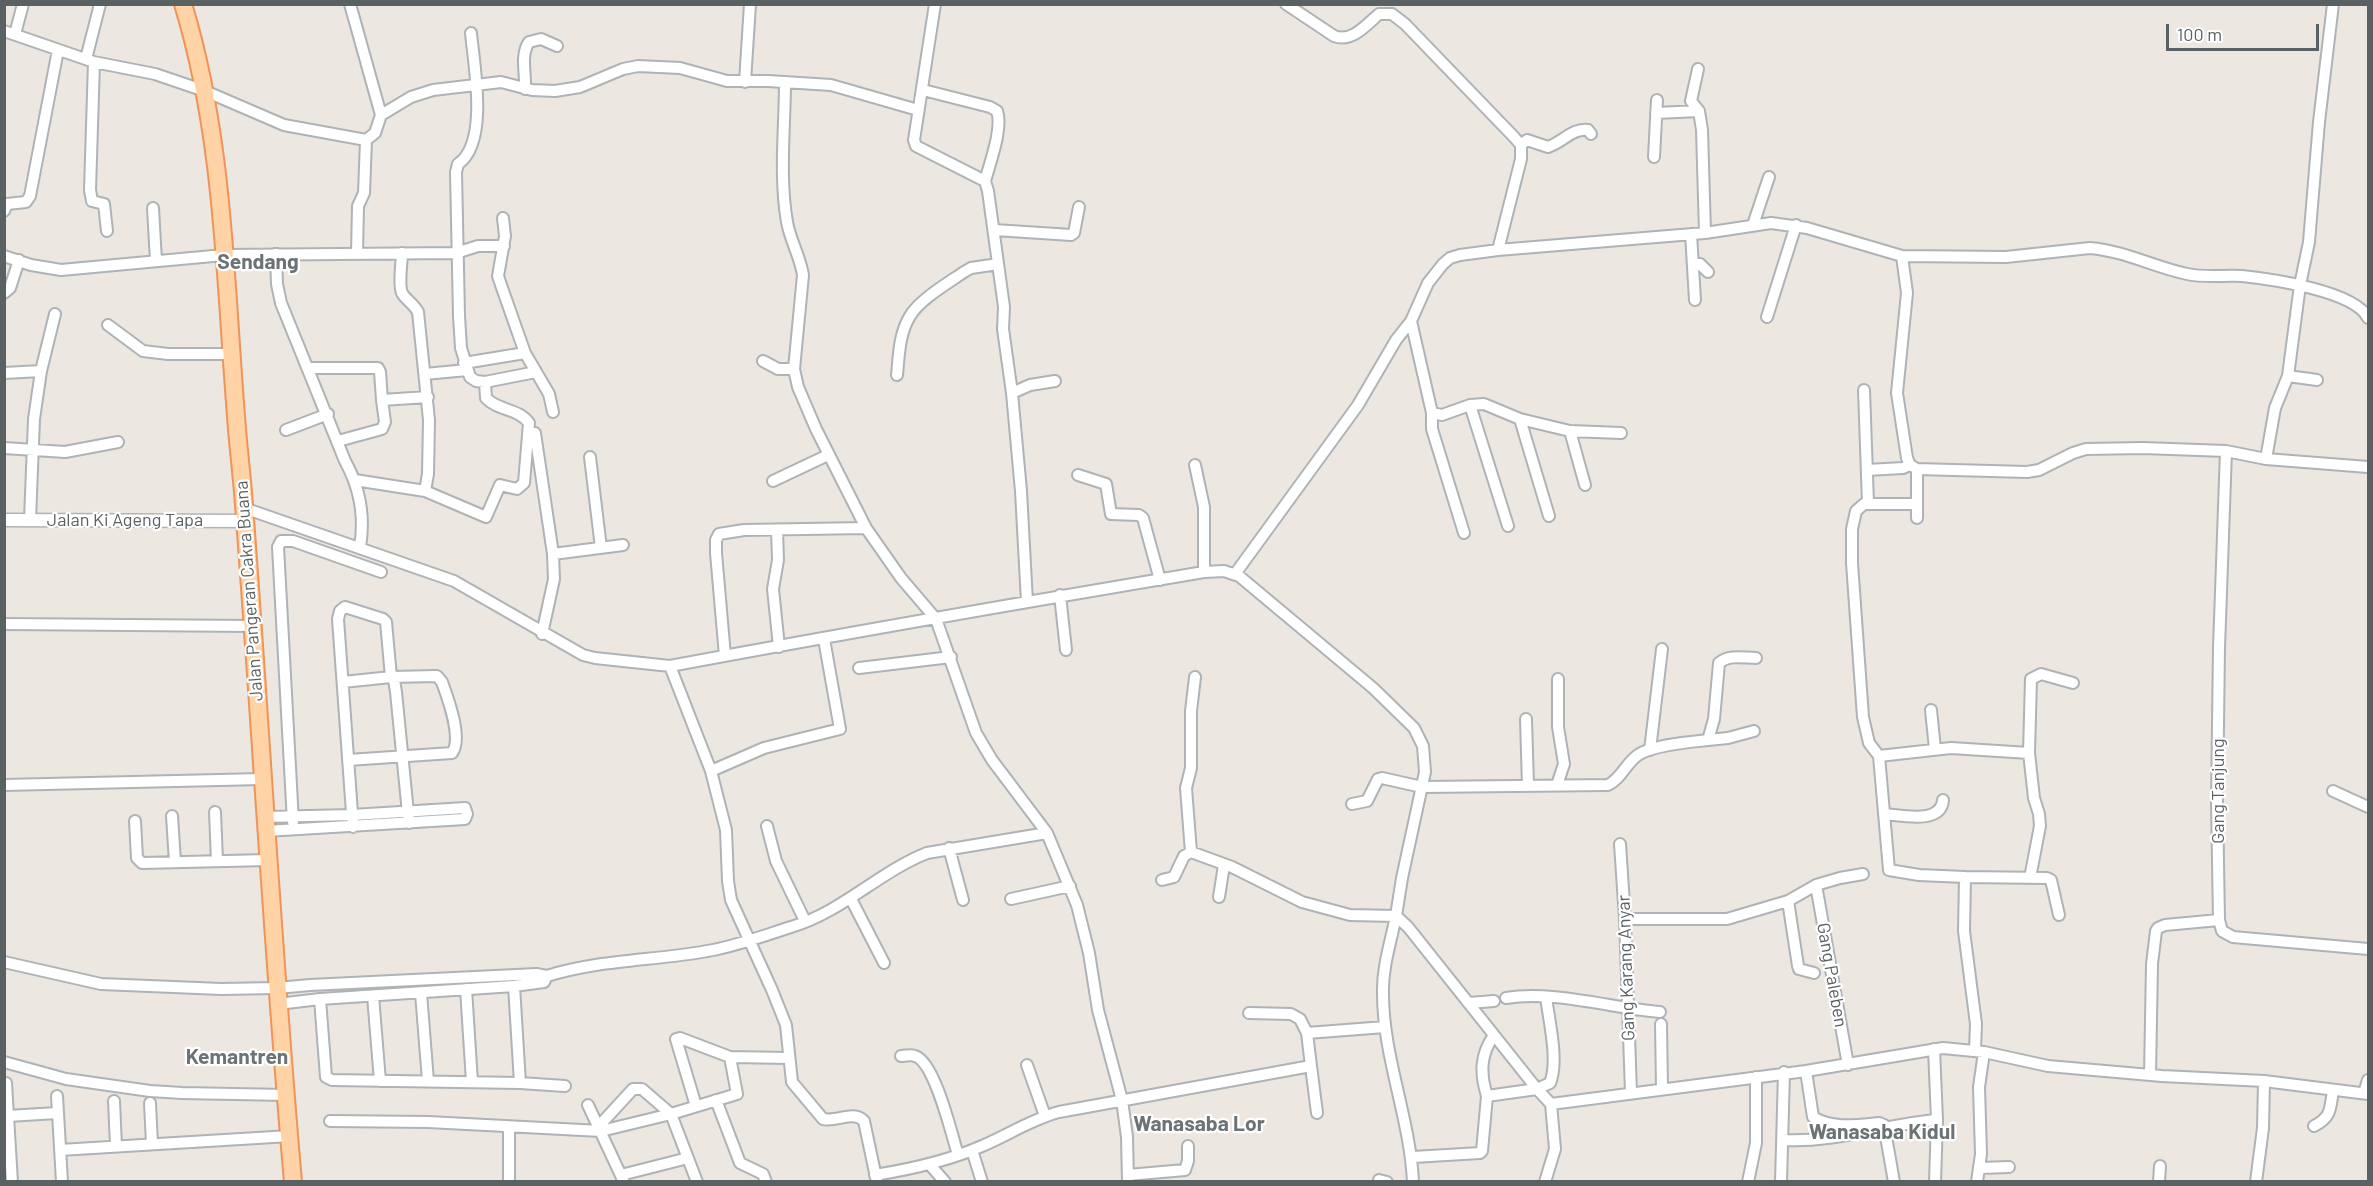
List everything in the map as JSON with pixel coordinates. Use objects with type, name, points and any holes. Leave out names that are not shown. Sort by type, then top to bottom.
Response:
[{"type":"main road","name":"Jalan Pangeran Cakra Buana","points":[[183,4],[200,62],[216,167],[244,515],[280,1040],[293,1182]]},
{"type":"street","points":[[23,4],[10,32],[90,61],[154,74],[205,91],[284,125],[366,140],[375,133],[381,115],[350,4]]},
{"type":"street","points":[[100,4],[90,61],[90,190],[92,201],[104,204],[107,231]]},
{"type":"street","points":[[745,82],[750,4]]},
{"type":"street","points":[[935,4],[914,140],[916,146],[985,181]]},
{"type":"street","points":[[1286,4],[1342,39],[1349,38],[1379,14],[1392,14],[1405,24],[1521,145],[1521,159],[1498,249]]},
{"type":"street","points":[[2266,459],[2275,408],[2288,376],[2300,285],[2309,242],[2319,122],[2333,4]]},
{"type":"street","points":[[471,33],[476,131],[466,157],[457,168],[456,253],[459,316],[466,366],[472,378],[485,382],[536,372]]},
{"type":"street","points":[[525,89],[525,47],[529,42],[542,39],[557,46]]},
{"type":"street","points":[[4,211],[7,204],[26,202],[30,196],[58,50]]},
{"type":"street","points":[[381,115],[424,92],[475,84],[508,83],[525,89],[555,91],[580,87],[623,69],[638,66],[680,68],[715,79],[745,82],[831,85],[918,110]]},
{"type":"street","points":[[1698,69],[1691,101],[1699,111],[1702,130],[1705,233]]},
{"type":"street","points":[[785,82],[785,210],[789,235],[801,264],[803,284],[794,369],[798,387],[828,455],[866,528],[901,578],[936,619],[976,733],[992,760],[1047,833],[1070,886],[1082,920],[1098,1010],[1122,1100],[1127,1137],[1128,1178],[1185,1170],[1188,1161],[1188,1146]]},
{"type":"street","points":[[923,90],[990,107],[997,111],[999,117],[985,181],[995,230],[1004,312],[1003,329],[1012,393],[1021,491],[1026,602]]},
{"type":"street","points":[[1654,157],[1656,100]]},
{"type":"street","points":[[1656,113],[1699,111]]},
{"type":"street","points":[[1521,145],[1527,140],[1548,147],[1572,132],[1584,129],[1591,134]]},
{"type":"street","points":[[357,253],[358,206],[364,194],[366,140]]},
{"type":"street","points":[[1753,225],[1769,177]]},
{"type":"street","points":[[995,230],[1071,235],[1074,233],[1079,207]]},
{"type":"street","points":[[153,208],[156,261]]},
{"type":"street","points":[[503,218],[504,246],[498,276],[525,353],[549,394],[553,412]]},
{"type":"street","points":[[1235,574],[1358,405],[1407,325],[1428,283],[1443,264],[1460,255],[1498,249],[1705,233],[1771,223],[1796,225],[1902,256],[2006,257],[2097,248],[2126,254],[2186,274],[2241,276],[2300,285],[2354,303],[2365,311],[2368,318]]},
{"type":"street","points":[[1767,317],[1796,225]]},
{"type":"street","points":[[1691,234],[1695,300]]},
{"type":"street","points":[[4,256],[61,270],[224,255],[456,253],[478,246],[504,246]]},
{"type":"street","points":[[402,253],[401,288],[418,312],[428,398],[428,474],[425,490]]},
{"type":"street","points":[[276,254],[277,284],[281,303],[353,476],[362,521],[360,547]]},
{"type":"street","points":[[1902,256],[1907,293],[1897,393],[1907,458],[1914,467],[1917,518]]},
{"type":"street","points":[[4,292],[10,288],[19,260]]},
{"type":"street","points":[[897,375],[900,342],[910,316],[918,307],[971,268],[998,264]]},
{"type":"street","points":[[1693,265],[1700,264],[1708,272]]},
{"type":"street","points":[[30,520],[34,418],[41,371],[55,314]]},
{"type":"street","points":[[108,325],[143,351],[168,354],[231,354]]},
{"type":"street","points":[[1407,325],[1432,413],[1432,429],[1464,533]]},
{"type":"street","points":[[425,374],[525,353]]},
{"type":"street","points":[[763,361],[778,369],[794,369]]},
{"type":"street","points":[[309,368],[378,368],[385,422],[382,429],[338,441]]},
{"type":"street","points":[[4,373],[41,371]]},
{"type":"street","points":[[2288,376],[2317,380]]},
{"type":"street","points":[[1012,393],[1030,385],[1055,381]]},
{"type":"street","points":[[353,476],[425,490],[486,518],[500,485],[517,489],[524,483],[529,423],[520,414],[491,403],[486,398],[485,382]]},
{"type":"street","points":[[1864,390],[1868,504]]},
{"type":"street","points":[[382,400],[428,398]]},
{"type":"street","points":[[1432,413],[1442,415],[1470,405],[1484,404],[1520,419],[1570,431],[1621,433]]},
{"type":"street","points":[[1470,405],[1508,526]]},
{"type":"street","points":[[286,430],[328,414]]},
{"type":"street","points":[[1520,419],[1549,516]]},
{"type":"street","points":[[1570,431],[1585,485]]},
{"type":"street","points":[[535,434],[553,554],[554,579],[542,634]]},
{"type":"street","points":[[4,448],[65,452],[118,442]]},
{"type":"street","points":[[1867,470],[1914,467],[2027,472],[2039,470],[2086,449],[2143,448],[2226,451],[2266,459],[2368,467]]},
{"type":"street","name":"Gang Tanjung","points":[[2219,920],[2217,803],[2219,648],[2226,451]]},
{"type":"street","points":[[773,482],[828,455]]},
{"type":"street","points":[[590,457],[601,548]]},
{"type":"street","points":[[1195,465],[1204,507],[1204,572]]},
{"type":"street","points":[[1078,475],[1106,484],[1111,514],[1139,515],[1143,518],[1160,579]]},
{"type":"street","points":[[1916,504],[1868,504],[1860,507],[1856,512],[1851,546],[1863,717],[1869,743],[1879,756],[1889,870],[1919,875],[2050,879],[2059,915]]},
{"type":"street","points":[[244,515],[322,534],[454,581],[542,634],[589,657],[670,666],[1060,595],[1204,572],[1224,571],[1235,574],[1373,688],[1420,736],[1425,772],[1402,878],[1383,988],[1385,1027],[1413,1157],[1413,1182]]},
{"type":"street","name":"Jalan Ki Ageng Tapa","points":[[4,520],[244,515]]},
{"type":"street","points":[[725,656],[717,572],[717,536],[722,532],[744,530],[866,528]]},
{"type":"street","points":[[777,530],[778,560],[773,589],[779,647]]},
{"type":"street","points":[[318,549],[322,534]]},
{"type":"street","points":[[294,829],[278,547],[281,541],[286,540],[381,572]]},
{"type":"street","points":[[553,554],[623,545]]},
{"type":"street","points":[[1060,595],[1066,650]]},
{"type":"street","points":[[353,826],[338,619],[340,611],[345,607],[386,622],[409,817]]},
{"type":"street","points":[[4,624],[252,626]]},
{"type":"street","points":[[711,771],[764,748],[840,729],[824,639]]},
{"type":"street","points":[[1650,750],[1662,649]]},
{"type":"street","points":[[859,668],[951,657]]},
{"type":"street","points":[[1708,740],[1714,719],[1719,663],[1722,660],[1736,657],[1756,658]]},
{"type":"street","points":[[670,666],[711,771],[726,830],[731,900],[786,1025],[790,1074],[794,1086],[823,1119],[856,1116],[864,1121],[876,1178],[930,1165],[972,1150],[1045,1116],[1311,1066]]},
{"type":"street","points":[[2030,878],[2040,826],[2029,753],[2027,675],[2041,674],[2073,683]]},
{"type":"street","points":[[343,682],[391,677],[437,676],[442,682],[456,732],[456,748],[452,753],[348,760]]},
{"type":"street","points":[[1191,852],[1186,788],[1191,768],[1191,711],[1195,677]]},
{"type":"street","points":[[1557,785],[1564,764],[1557,720],[1558,680]]},
{"type":"street","points":[[1931,710],[1935,749]]},
{"type":"street","points":[[1526,719],[1528,786]]},
{"type":"street","points":[[1352,804],[1367,801],[1378,779],[1382,778],[1422,788],[1608,785],[1613,783],[1639,754],[1754,731]]},
{"type":"street","points":[[1879,756],[1935,749],[2029,753]]},
{"type":"street","points":[[4,784],[262,779]]},
{"type":"street","points":[[2333,791],[2368,807]]},
{"type":"street","points":[[1884,814],[1929,816],[1938,813],[1942,808],[1943,800]]},
{"type":"street","points":[[215,812],[216,861]]},
{"type":"street","points":[[172,816],[175,862]]},
{"type":"street","points":[[266,824],[292,816],[409,817]]},
{"type":"street","points":[[266,824],[294,829],[353,826],[409,817]]},
{"type":"street","points":[[135,820],[139,861],[268,860]]},
{"type":"street","points":[[767,826],[776,861],[805,921]]},
{"type":"street","points":[[278,996],[310,984],[536,974],[547,976],[587,965],[714,950],[805,921],[851,899],[909,860],[949,848],[1047,833]]},
{"type":"street","name":"Gang Karang Anyar","points":[[1620,844],[1631,1093]]},
{"type":"street","points":[[949,848],[963,900]]},
{"type":"street","points":[[1162,880],[1174,877],[1184,855],[1191,852],[1302,902],[1350,915],[1396,916],[1408,927],[1551,1104],[1556,1149],[1545,1182]]},
{"type":"street","points":[[1219,897],[1224,865]]},
{"type":"street","points":[[1625,919],[1727,919],[1788,901],[1816,885],[1863,874]]},
{"type":"street","points":[[1965,877],[1964,931],[1979,1051],[1980,1168],[1977,1182]]},
{"type":"street","name":"Gang Paleben","points":[[1816,885],[1848,1065]]},
{"type":"street","points":[[1011,899],[1070,886]]},
{"type":"street","points":[[851,899],[884,963]]},
{"type":"street","points":[[1788,901],[1799,969],[1814,973]]},
{"type":"street","points":[[2150,1075],[2152,964],[2157,932],[2161,926],[2219,920],[2222,931],[2233,937],[2368,949]]},
{"type":"street","points":[[4,962],[101,984],[221,988],[320,999],[514,986],[543,982],[547,976]]},
{"type":"street","points":[[514,986],[520,1083]]},
{"type":"street","points":[[466,989],[472,1082]]},
{"type":"street","points":[[421,993],[428,1081]]},
{"type":"street","points":[[1506,998],[1525,995],[1660,1011]]},
{"type":"street","points":[[373,996],[380,1081]]},
{"type":"street","points":[[1487,1096],[1545,1088],[1552,1077],[1546,997]]},
{"type":"street","points":[[320,999],[326,1077],[332,1080],[520,1083],[565,1086]]},
{"type":"street","points":[[1469,1004],[1494,1001]]},
{"type":"street","points":[[1250,1013],[1292,1014],[1300,1019],[1307,1033],[1317,1113]]},
{"type":"street","points":[[1661,1023],[1662,1088]]},
{"type":"street","points":[[1307,1033],[1385,1027]]},
{"type":"street","points":[[1413,1157],[1478,1154],[1482,1151],[1487,1096],[1484,1085],[1484,1050],[1494,1035]]},
{"type":"street","points":[[696,1106],[676,1039],[680,1038],[730,1057],[789,1058]]},
{"type":"street","points":[[1934,1049],[1937,1120],[1935,1182]]},
{"type":"street","points":[[1551,1104],[1848,1065],[1934,1049],[1979,1051],[2048,1066],[2150,1075],[2264,1081],[2366,1094],[2368,1080]]},
{"type":"street","points":[[901,1056],[917,1056],[932,1076],[958,1155]]},
{"type":"street","points":[[330,1121],[428,1122],[600,1129],[671,1114],[737,1094],[730,1057]]},
{"type":"street","points":[[4,1062],[66,1079],[150,1091],[182,1094],[286,1095]]},
{"type":"street","points":[[1027,1065],[1045,1116]]},
{"type":"street","points":[[1806,1071],[1812,1117],[1827,1123],[1853,1125],[1879,1123],[1886,1126]]},
{"type":"street","points":[[1781,1182],[1784,1140],[1784,1072]]},
{"type":"street","points":[[1748,1182],[1756,1143],[1756,1077]]},
{"type":"street","points":[[2256,1182],[2263,1128],[2264,1081]]},
{"type":"street","points":[[6,1083],[12,1182]]},
{"type":"street","points":[[600,1129],[636,1087],[642,1089],[671,1114],[697,1182]]},
{"type":"street","points":[[2314,1126],[2325,1120],[2330,1112],[2333,1089]]},
{"type":"street","points":[[57,1096],[62,1182]]},
{"type":"street","points":[[717,1100],[740,1163],[763,1174],[766,1182]]},
{"type":"street","points":[[114,1101],[116,1146]]},
{"type":"street","points":[[150,1104],[152,1144]]},
{"type":"street","points":[[588,1105],[622,1178],[688,1158]]},
{"type":"street","points":[[8,1116],[57,1113]]},
{"type":"street","points":[[1784,1140],[1823,1140],[1886,1126],[1937,1120]]},
{"type":"street","points":[[1886,1126],[1889,1161],[1894,1182]]},
{"type":"street","points":[[509,1127],[509,1182]]},
{"type":"street","points":[[60,1150],[290,1136]]},
{"type":"street","points":[[972,1150],[982,1182]]},
{"type":"street","points":[[930,1165],[945,1182]]},
{"type":"street","points":[[2159,1182],[2160,1166]]},
{"type":"street","points":[[1980,1168],[2009,1167]]},
{"type":"district","name":"Sendang","points":[[258,262]]},
{"type":"district","name":"Kemantren","points":[[237,1057]]},
{"type":"district","name":"Wanasaba Lor","points":[[1199,1124]]},
{"type":"district","name":"Wanasaba Kidul","points":[[1882,1132]]}]
